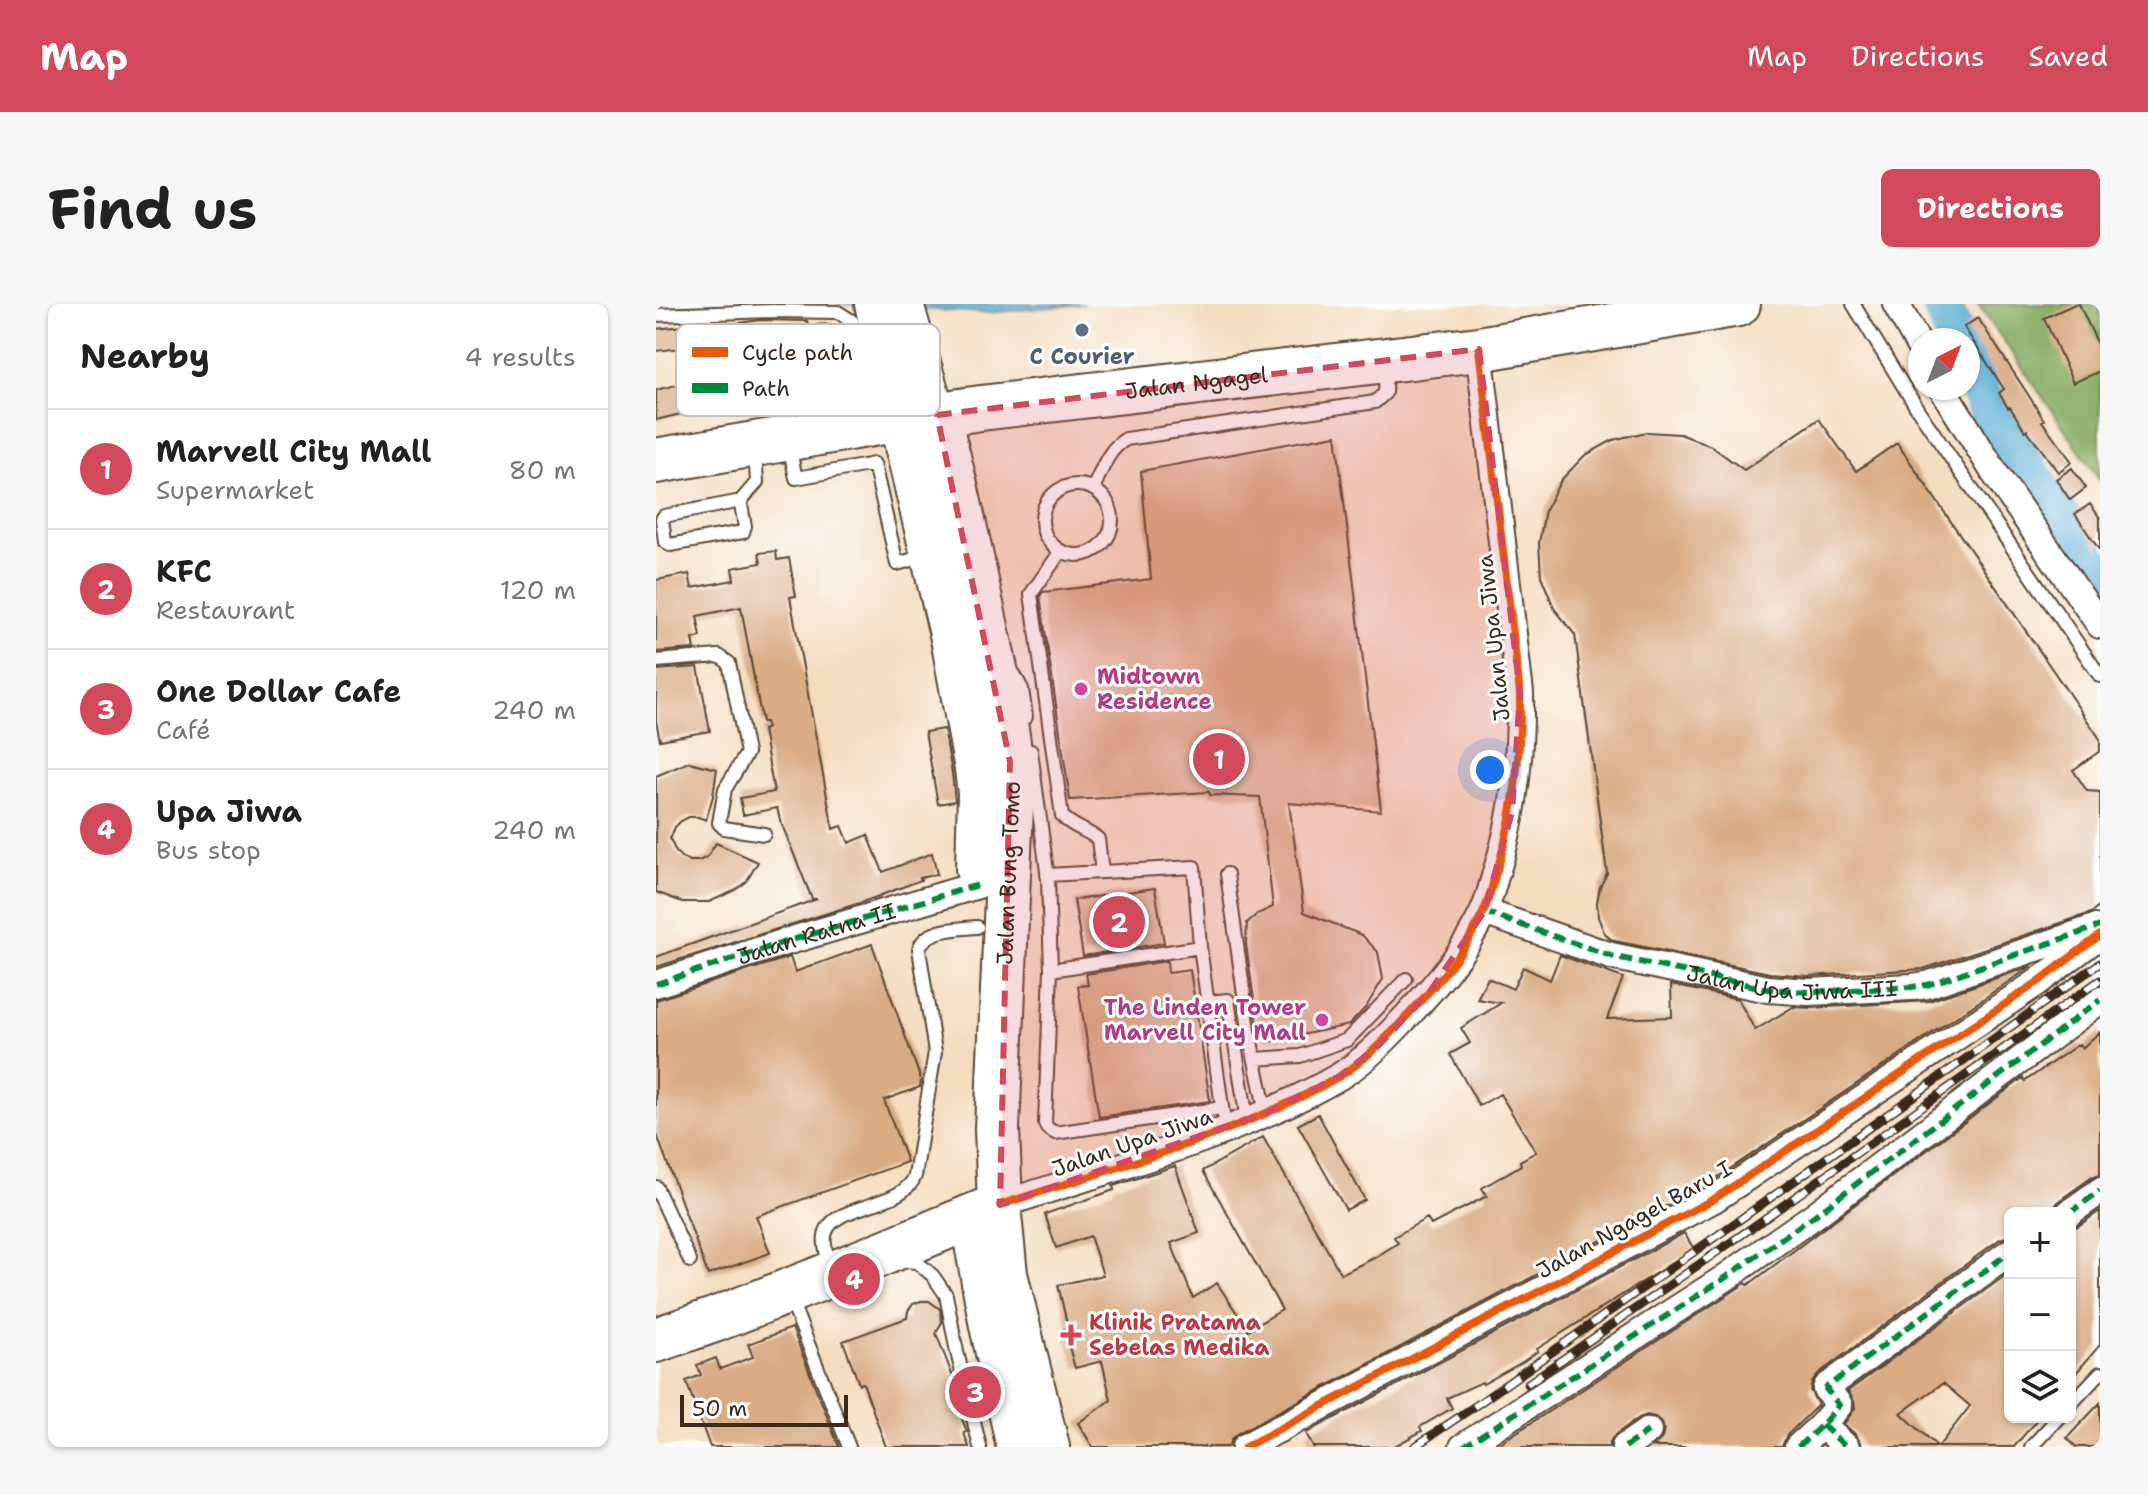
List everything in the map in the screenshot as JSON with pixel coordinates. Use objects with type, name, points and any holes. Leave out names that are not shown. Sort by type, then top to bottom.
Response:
[{"type":"highway","name":"Jalan Ngagel","points":[[940,414],[1479,349],[1738,304]]},
{"type":"highway","name":"Jalan Ngagel","points":[[656,461],[927,416]]},
{"type":"highway","name":"Jalan Bung Tomo","points":[[919,417],[934,554],[953,638],[980,793],[969,1163],[985,1210]]},
{"type":"highway","name":"Jalan Bung Tomo","points":[[919,417],[951,463],[991,648],[1012,782],[997,1129],[985,1210]]},
{"type":"highway","name":"Jalan Upa Jiwa","points":[[656,1340],[805,1295],[985,1210]]},
{"type":"main road","name":"Jalan Bung Tomo","points":[[873,304],[898,324]]},
{"type":"main road","name":"Jalan Bung Tomo","points":[[985,1210],[1007,1274],[1012,1443]]},
{"type":"street","points":[[1896,304],[1909,328]]},
{"type":"street","name":"Jalan Upa Jiwa","points":[[985,1210],[1240,1118],[1340,1076],[1378,1046],[1431,990],[1460,953],[1484,912],[1512,812],[1521,733],[1520,693],[1479,349]]},
{"type":"street","points":[[1949,400],[1996,475],[2100,625]]},
{"type":"street","name":"Jalan Ratna II","points":[[656,984],[782,943],[978,906]]},
{"type":"street","name":"Jalan Upa Jiwa III","points":[[1484,912],[1611,956],[1768,989],[1809,992],[1927,985],[2100,926]]},
{"type":"street","name":"Jalan Ngagel Baru I","points":[[1245,1447],[1714,1199],[2038,982],[2100,935]]},
{"type":"street","points":[[1463,1447],[1725,1278],[1815,1215],[2100,1000]]},
{"type":"street","points":[[2076,1208],[2100,1191]]},
{"type":"street","points":[[1798,1447],[1839,1405],[1826,1389],[2004,1256]]},
{"type":"street","points":[[1822,1425],[1846,1447]]},
{"type":"street","points":[[1625,1447],[1648,1431]]},
{"type":"lane","points":[[1853,304],[1918,410],[2100,676]]},
{"type":"lane","points":[[656,315],[838,312],[853,324]]},
{"type":"lane","points":[[1093,489],[1115,445],[1126,439],[1375,402],[1385,393],[1386,359]]},
{"type":"lane","points":[[846,429],[847,416]]},
{"type":"lane","points":[[770,442],[796,478],[874,464],[897,564],[934,554]]},
{"type":"lane","points":[[739,503],[745,526],[743,532],[670,545],[665,542],[664,516],[739,503],[757,482],[770,442]]},
{"type":"lane","points":[[1081,485],[1093,489],[1109,507],[1112,519],[1105,541],[1085,554],[1073,555],[1061,551],[1051,544],[1045,534],[1043,510],[1049,499],[1069,486],[1081,485]]},
{"type":"lane","points":[[1061,551],[1031,594],[1062,816],[1098,839],[1102,872]]},
{"type":"lane","points":[[991,648],[1015,675],[1022,689],[1047,875],[1051,970],[1045,1123],[1055,1133],[1240,1118]]},
{"type":"lane","points":[[656,661],[719,656],[729,663],[747,753],[725,789],[719,823],[724,828],[764,834]]},
{"type":"lane","points":[[1047,875],[1194,867],[1208,1002],[1240,1118]]},
{"type":"lane","points":[[1227,874],[1255,1059],[1240,1118]]},
{"type":"lane","points":[[849,1447],[805,1295],[830,1224],[839,1217],[901,1193],[915,1176],[935,1052],[919,949],[921,940],[978,906]]},
{"type":"lane","points":[[1051,970],[1200,947]]},
{"type":"lane","points":[[1255,1059],[1300,1056],[1347,1040],[1406,979]]},
{"type":"lane","points":[[1208,1002],[1228,1000],[1240,1118]]},
{"type":"lane","points":[[656,1187],[690,1261]]},
{"type":"lane","points":[[886,1268],[899,1261],[917,1262],[933,1276],[946,1295],[957,1352],[1012,1443]]},
{"type":"lane","points":[[2076,1399],[2100,1373]]},
{"type":"lane","points":[[2031,1447],[2053,1423]]},
{"type":"highlighted area","points":[[1479,349],[1520,693],[1512,812],[1484,912],[1431,990],[1378,1046],[1340,1076],[1266,1113],[1000,1205],[1010,762],[937,415]]},
{"type":"green space","points":[[1978,304],[2100,304],[2100,480]]},
{"type":"water","points":[[837,304],[1085,304],[987,313]]},
{"type":"building","points":[[2079,304],[2100,349],[2100,371],[2073,383],[2044,318]]},
{"type":"building","points":[[1978,318],[2042,421],[2072,462],[2058,472],[2025,431],[1999,393],[2004,389],[1980,352],[1980,328],[1964,327]]},
{"type":"building","points":[[760,320],[807,321],[808,324],[733,324]]},
{"type":"building","points":[[676,327],[676,349],[656,351],[656,329]]},
{"type":"building","points":[[676,385],[676,415],[656,420],[656,390]]},
{"type":"building","points":[[1819,419],[1856,471],[1897,443],[2100,739],[2100,751],[2073,770],[2087,791],[2100,792],[2100,906],[2091,913],[1923,969],[1809,976],[1770,973],[1615,941],[1604,932],[1598,917],[1597,902],[1607,873],[1575,635],[1554,608],[1541,576],[1539,543],[1545,510],[1561,480],[1584,456],[1613,440],[1646,432],[1680,434],[1711,446],[1744,470]]},
{"type":"building","points":[[1336,435],[1381,811],[1289,803],[1304,912],[1362,935],[1378,952],[1383,979],[1366,1007],[1349,1025],[1268,1042],[1259,1035],[1246,944],[1247,923],[1257,914],[1273,907],[1260,797],[1210,795],[1209,792],[1070,800],[1040,596],[1043,592],[1151,579],[1141,471]]},
{"type":"building","points":[[2072,468],[2086,488],[2070,500],[2056,479]]},
{"type":"building","points":[[2090,504],[2100,518],[2100,551],[2075,514]]},
{"type":"building","points":[[776,551],[777,560],[789,558],[796,596],[790,597],[833,829],[842,826],[849,843],[868,835],[883,872],[932,853],[937,874],[863,902],[656,967],[656,957],[817,899],[812,899],[777,808],[743,815],[740,798],[774,792],[763,730],[767,728],[762,722],[741,607],[697,616],[701,637],[693,639],[695,649],[656,652],[656,580],[689,574],[692,588],[734,580],[732,568],[761,563],[759,553]]},
{"type":"building","points":[[698,667],[710,731],[660,740],[656,721],[656,670]]},
{"type":"building","points":[[944,729],[955,801],[938,804],[925,732]]},
{"type":"building","points":[[689,762],[717,769],[706,820],[689,817],[675,827],[670,839],[676,852],[682,858],[699,861],[707,857],[716,843],[758,862],[746,882],[709,902],[682,902],[656,892],[656,776]]},
{"type":"building","points":[[1155,888],[1164,943],[1083,956],[1074,900]]},
{"type":"building","points":[[872,944],[921,1080],[920,1087],[884,1100],[907,1162],[756,1216],[770,1253],[708,1275],[656,1132],[656,1000],[790,957],[795,972]]},
{"type":"building","points":[[1560,955],[1623,978],[1607,1019],[1672,1017],[1671,985],[1738,999],[1755,1030],[1793,1007],[1929,1001],[2032,966],[1706,1185],[1238,1433],[1228,1447],[1093,1447],[1078,1423],[1111,1400],[1102,1361],[1075,1368],[1064,1329],[1068,1328],[1058,1285],[1103,1275],[1090,1236],[1056,1248],[1045,1214],[1114,1190],[1113,1186],[1175,1166],[1199,1233],[1171,1243],[1193,1298],[1217,1283],[1248,1330],[1282,1310],[1203,1171],[1263,1137],[1341,1274],[1398,1243],[1394,1237],[1427,1218],[1431,1225],[1487,1196],[1482,1188],[1521,1165],[1520,1161],[1536,1152],[1500,1094],[1479,1106],[1450,1054],[1470,1043],[1461,1028],[1501,1003],[1477,999],[1488,978],[1513,989],[1523,967],[1550,980]]},
{"type":"building","points":[[1167,961],[1168,973],[1190,970],[1210,1101],[1099,1117],[1078,986],[1088,985],[1086,974]]},
{"type":"building","points":[[2100,1032],[2100,1175],[2091,1178],[2055,1207],[2004,1207],[2004,1238],[1818,1374],[1810,1390],[1818,1405],[1787,1435],[1782,1447],[1653,1447],[1662,1438],[1664,1429],[1655,1417],[1647,1415],[1616,1434],[1609,1447],[1494,1447],[1746,1283],[1748,1285],[2023,1078],[2025,1081],[2079,1044],[2082,1048]]},
{"type":"building","points":[[1318,1114],[1365,1200],[1346,1210],[1298,1125]]},
{"type":"building","points":[[2100,1211],[2100,1345],[2076,1373],[2076,1227]]},
{"type":"building","points":[[1684,1233],[1694,1249],[1537,1349],[1524,1361],[1483,1384],[1447,1398],[1452,1408],[1420,1427],[1422,1431],[1393,1447],[1313,1447],[1306,1433]]},
{"type":"building","points":[[2004,1276],[2004,1423],[2034,1423],[2014,1447],[1862,1447],[1857,1436],[1844,1424],[1855,1408],[1848,1391]],"holes":[[[1943,1383],[1970,1406],[1938,1447],[1901,1413]]]},
{"type":"building","points":[[929,1301],[940,1309],[942,1322],[936,1333],[956,1385],[961,1407],[958,1408],[969,1447],[886,1447],[863,1383],[859,1384],[843,1341],[907,1318],[913,1304]]},
{"type":"building","points":[[792,1328],[839,1447],[710,1447],[686,1381],[701,1375],[697,1365],[716,1358],[720,1369],[753,1357],[748,1344]]},
{"type":"building","points":[[2100,1403],[2100,1447],[2076,1447],[2067,1438]]},
{"type":"waterway","points":[[1941,304],[1952,328]]},
{"type":"waterway","points":[[1980,392],[1989,412],[2100,575]]},
{"type":"railway","points":[[1414,1447],[2100,963]]},
{"type":"railway","points":[[1527,1384],[2100,980]]},
{"type":"marked path","points":[[656,984],[978,885]]},
{"type":"marked path","points":[[1484,912],[1611,956],[1768,989],[1809,992],[1927,985],[2100,926]]},
{"type":"marked path","points":[[1463,1447],[1725,1278],[1815,1215],[2100,1000]]},
{"type":"marked path","points":[[2076,1208],[2100,1191]]},
{"type":"marked path","points":[[1798,1447],[1839,1405],[1827,1387],[2004,1256]]},
{"type":"marked path","points":[[1822,1425],[1846,1447]]},
{"type":"marked path","points":[[1625,1447],[1648,1431]]},
{"type":"cycle path","points":[[1000,1205],[1217,1133],[1340,1076],[1376,1048],[1419,1004],[1476,927],[1489,898],[1508,829],[1516,784],[1520,716],[1520,693],[1479,349]]},
{"type":"cycle path","points":[[1245,1447],[1714,1199],[2038,982],[2100,935]]},
{"type":"place","name":"C Courier","points":[[1082,330]]},
{"type":"place","name":"Midtown Residence","points":[[1081,689]]},
{"type":"place","name":"Marvell City Mall","points":[[1219,759]]},
{"type":"place","name":"KFC","points":[[1119,922]]},
{"type":"place","name":"The Linden Tower Marvell City Mall","points":[[1322,1020]]},
{"type":"place","name":"Upa Jiwa","points":[[854,1279]]},
{"type":"place","name":"Klinik Pratama Sebelas Medika","points":[[1071,1335]]},
{"type":"place","name":"One Dollar Cafe","points":[[975,1392]]}]
